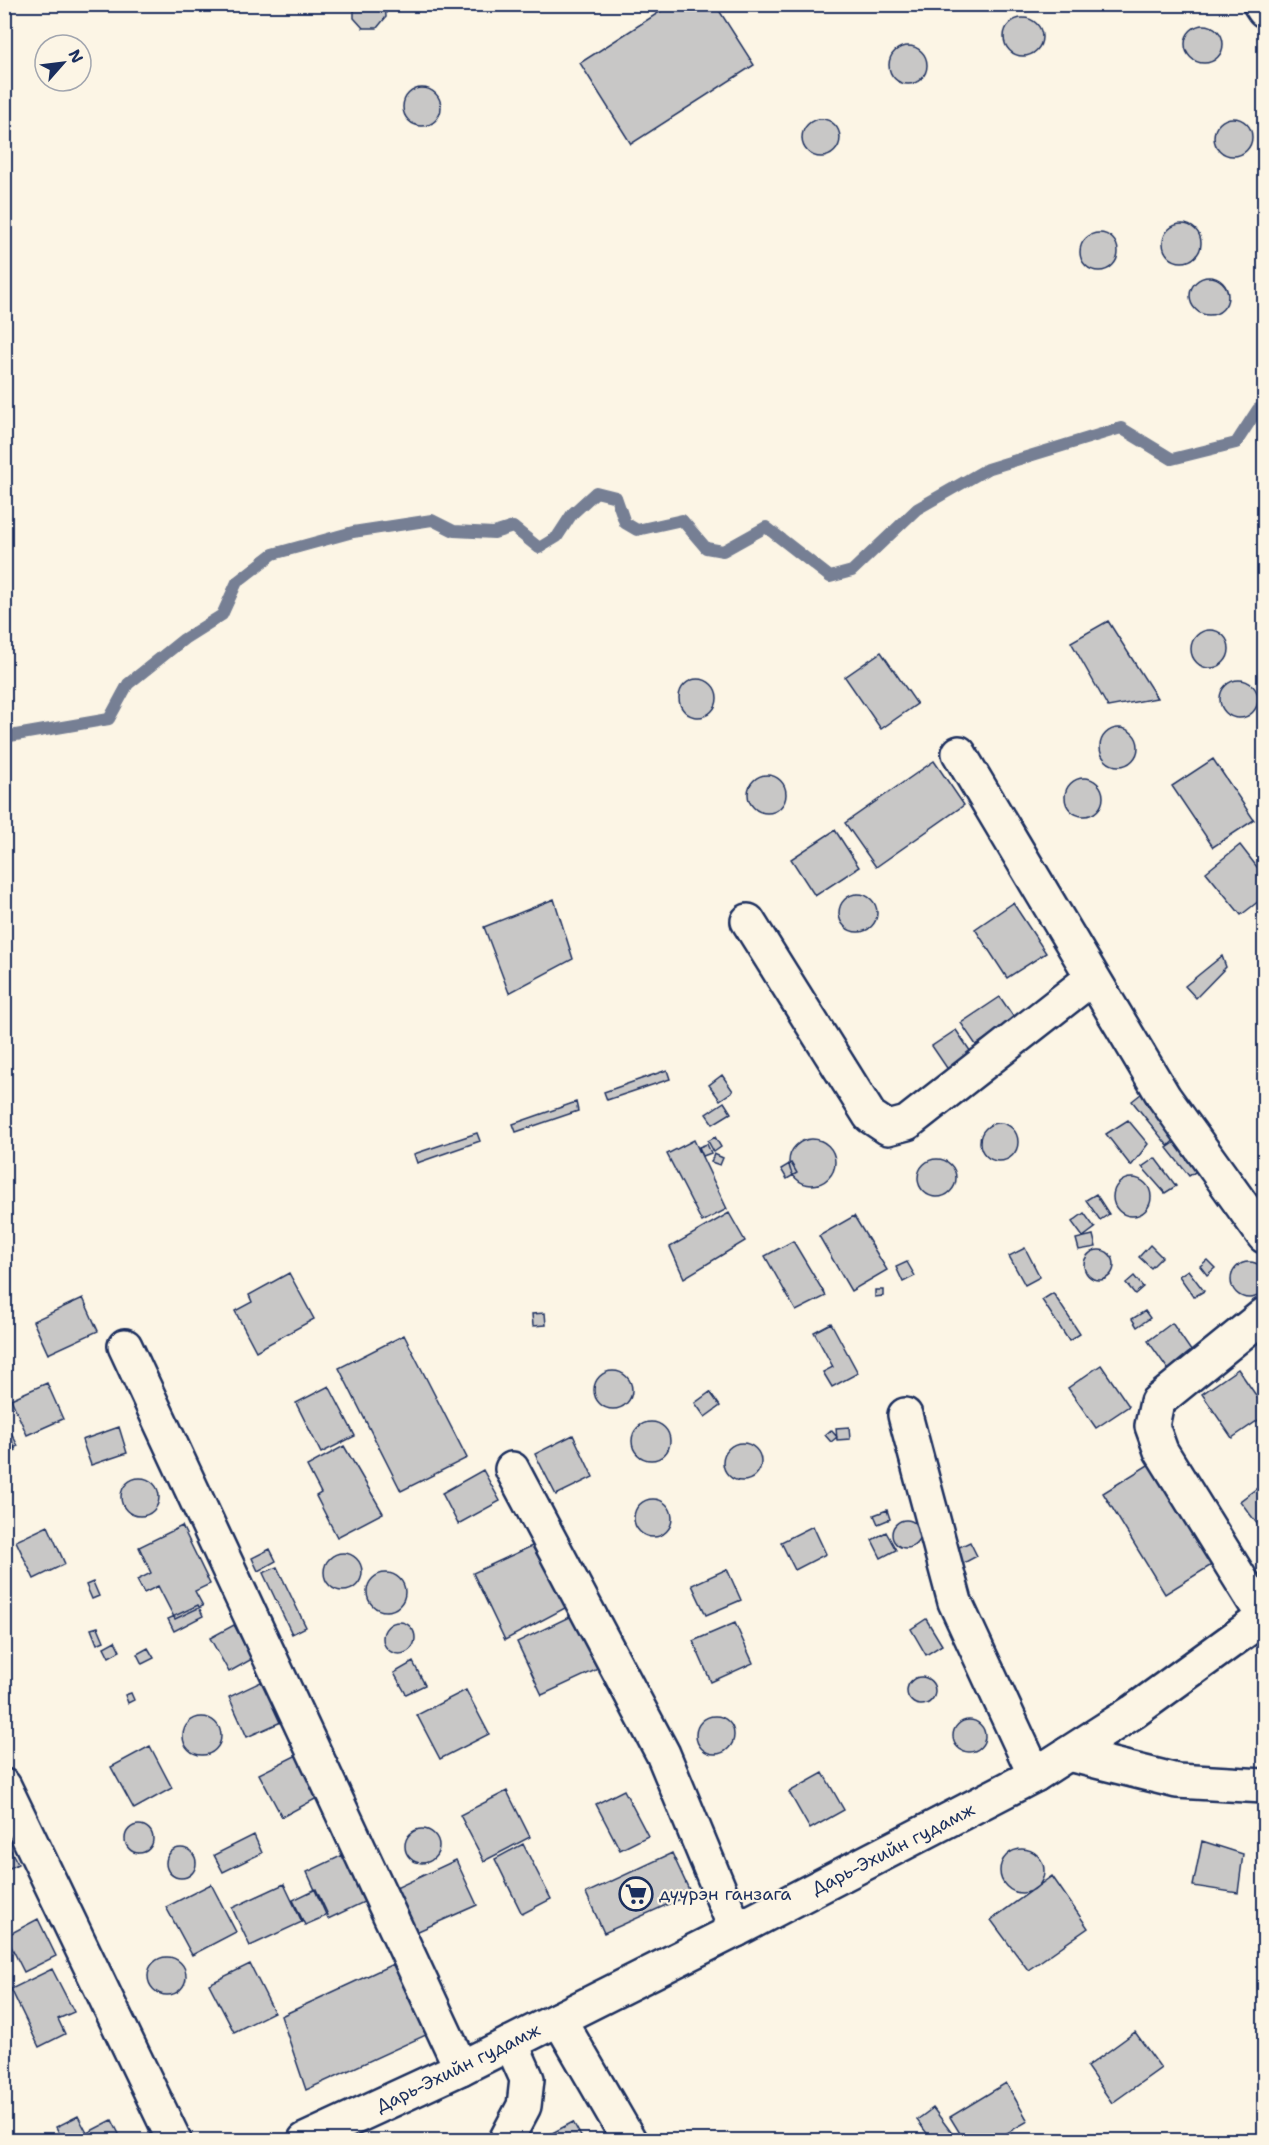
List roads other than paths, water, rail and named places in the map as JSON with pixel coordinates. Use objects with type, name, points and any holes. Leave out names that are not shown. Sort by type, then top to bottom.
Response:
[{"type":"street","points":[[1260,4],[1264,10]]},
{"type":"street","points":[[959,753],[1164,1097],[1264,1236]]},
{"type":"street","points":[[748,921],[870,1116],[888,1128],[908,1123],[1092,978]]},
{"type":"street","points":[[1264,1315],[1157,1402],[1152,1426],[1161,1451],[1264,1617]]},
{"type":"street","points":[[125,1346],[461,2068]]},
{"type":"street","points":[[905,1415],[955,1602],[1035,1775]]},
{"type":"street","points":[[512,1469],[663,1754],[736,1930]]},
{"type":"street","name":"Дарь-Эхийн гудамж","points":[[305,2140],[461,2068],[559,2019],[1035,1775],[1133,1712],[1264,1617]]},
{"type":"street","points":[[1068,1754],[1177,1781],[1264,1786]]},
{"type":"street","points":[[4,1786],[174,2140]]},
{"type":"street","points":[[559,2019],[625,2137],[629,2140]]},
{"type":"street","points":[[507,2140],[524,2106],[527,2079],[511,2043]]},
{"type":"waterway","points":[[4,737],[109,719],[128,684],[184,639],[222,615],[237,582],[273,554],[353,532],[432,520],[454,531],[494,533],[513,527],[539,548],[557,537],[572,514],[596,492],[616,497],[625,523],[637,530],[682,520],[706,548],[723,551],[766,527],[830,577],[852,571],[917,509],[987,469],[1121,428],[1172,459],[1236,443],[1258,409],[1264,411]]},
{"type":"place","name":"дүүрэн ганзага","points":[[636,1894]]}]
